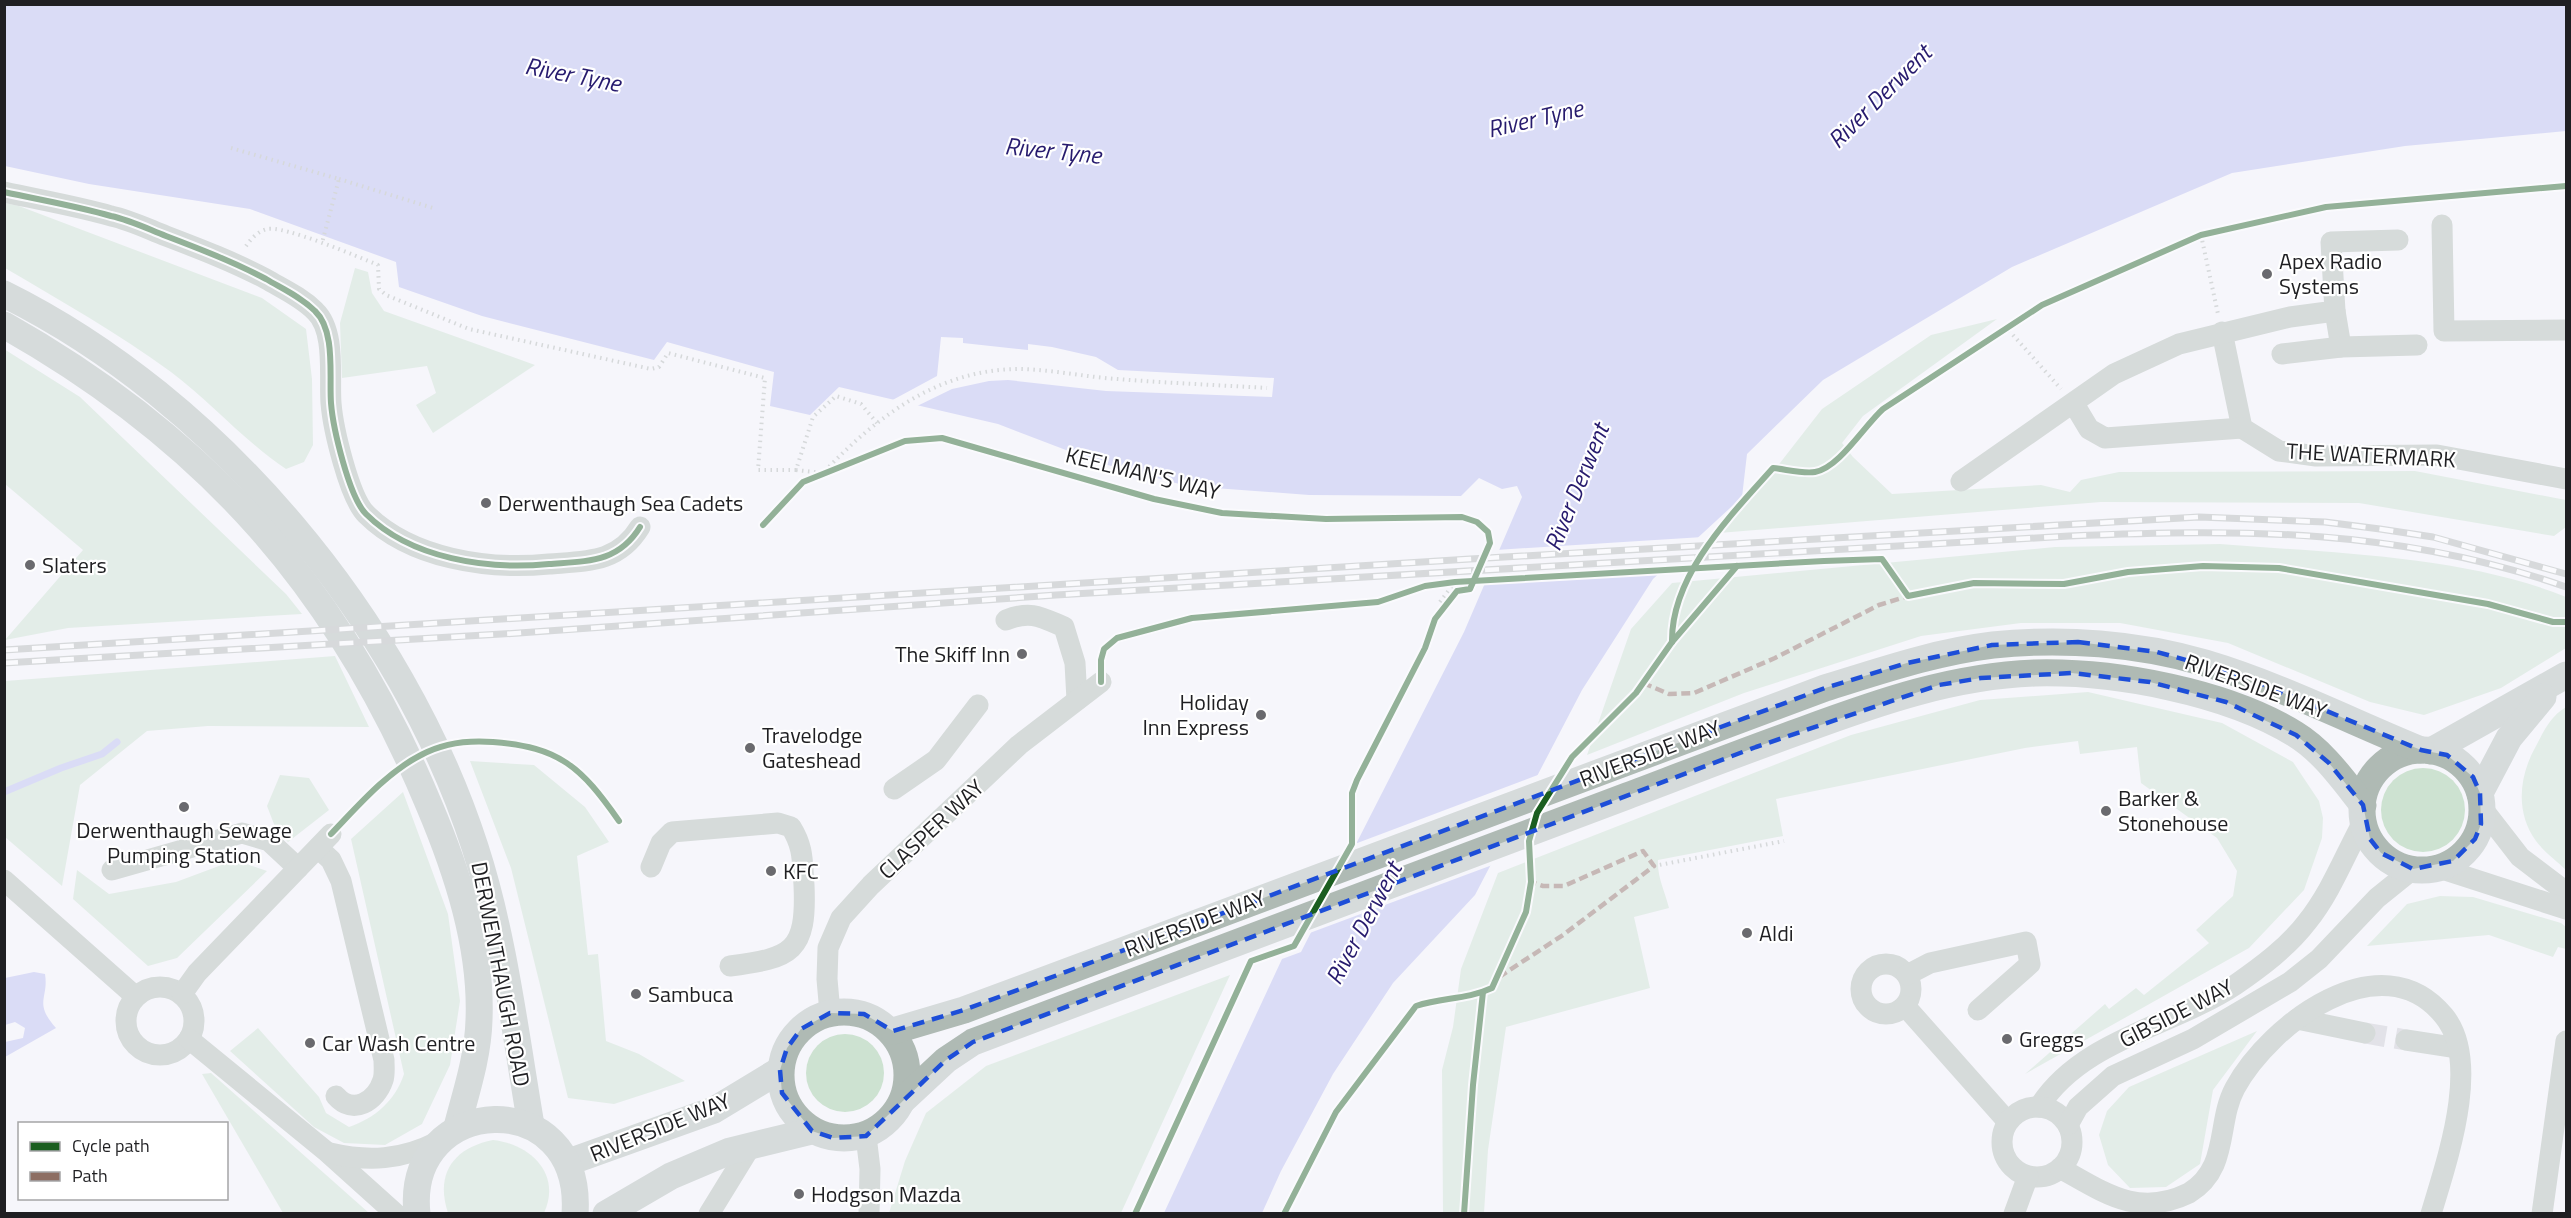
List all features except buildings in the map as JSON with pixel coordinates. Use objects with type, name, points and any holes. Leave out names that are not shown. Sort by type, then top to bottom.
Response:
[{"type":"main road","name":"DERWENTHAUGH ROAD","points":[[4,294],[105,355],[233,460],[310,544],[345,590],[406,691],[439,756],[476,848],[494,916],[531,1125]]},
{"type":"main road","points":[[4,325],[100,383],[215,478],[286,558],[320,602],[379,699],[416,772],[449,855],[468,923],[478,991],[479,1020],[475,1063],[447,1134],[422,1165],[415,1192],[417,1214]]},
{"type":"main road","name":"RIVERSIDE WAY","points":[[893,1031],[964,1010],[1825,688],[1907,663],[1992,645],[2078,642],[2157,652],[2205,663],[2426,751]]},
{"type":"main road","name":"RIVERSIDE WAY","points":[[903,1100],[946,1060],[973,1042],[1228,944],[1896,696],[1981,678],[2072,673],[2150,682],[2226,702],[2296,735],[2329,763],[2363,813]]},
{"type":"main road","points":[[2426,751],[2563,677]]},
{"type":"main road","points":[[2481,800],[2473,777],[2462,765],[2447,755],[2426,751],[2404,753],[2388,761],[2376,773],[2367,788],[2363,813],[2370,839],[2381,853],[2395,864],[2426,869],[2453,861],[2475,838],[2481,800],[2514,730],[2563,677]]},
{"type":"main road","points":[[850,1011],[864,1014],[893,1031],[903,1052],[908,1076],[903,1100],[890,1119],[866,1136],[833,1138],[812,1131],[795,1114],[782,1093],[780,1070],[787,1048],[801,1029],[830,1013],[850,1011]]},
{"type":"main road","name":"RIVERSIDE WAY","points":[[569,1162],[714,1110],[780,1070]]},
{"type":"main road","points":[[447,1134],[504,1120],[531,1125],[545,1133],[569,1162],[576,1189],[575,1214]]},
{"type":"main road","points":[[606,1214],[671,1176],[752,1144],[812,1131]]},
{"type":"street","points":[[4,192],[113,216],[238,264],[297,297],[316,312],[325,324],[331,407],[343,466],[364,513],[400,541],[435,555],[476,562],[536,566],[598,560],[629,544],[640,527]]},
{"type":"street","points":[[2442,225],[2445,331],[2566,330]]},
{"type":"street","points":[[2341,347],[2335,311],[2331,242],[2398,240]]},
{"type":"street","points":[[1961,481],[2114,374],[2179,344],[2290,317],[2335,311]]},
{"type":"street","points":[[2074,404],[2089,429],[2105,438],[2242,428],[2222,332]]},
{"type":"street","points":[[2282,354],[2341,347],[2417,345]]},
{"type":"street","name":"THE WATERMARK","points":[[2242,428],[2279,451],[2316,456],[2437,455],[2566,479]]},
{"type":"street","points":[[1006,620],[1023,613],[1041,617],[1064,627],[1075,663],[1077,700]]},
{"type":"street","name":"CLASPER WAY","points":[[830,1013],[827,979],[828,948],[841,918],[871,885],[1020,745],[1101,682]]},
{"type":"street","points":[[894,789],[936,760],[978,705]]},
{"type":"street","points":[[2481,800],[2520,857],[2566,892]]},
{"type":"street","name":"GIBSIDE WAY","points":[[2008,1122],[2022,1110],[2039,1107],[2048,1092],[2103,1051],[2126,1037],[2222,993],[2284,947],[2318,907],[2363,813]]},
{"type":"street","points":[[651,867],[661,843],[672,832],[778,823],[792,827],[801,843],[806,920],[798,939],[783,956],[730,966]]},
{"type":"street","points":[[111,870],[242,833],[269,840],[298,868]]},
{"type":"street","points":[[182,994],[197,973],[324,841],[341,881],[384,1060],[381,1084],[362,1104],[355,1108],[348,1106],[336,1096]]},
{"type":"street","points":[[2426,869],[2566,909]]},
{"type":"street","name":"GIBSIDE WAY","points":[[2068,1125],[2078,1107],[2113,1076],[2207,1031],[2290,982],[2319,959],[2377,898],[2426,869]]},
{"type":"street","points":[[4,880],[135,996]]},
{"type":"street","points":[[1907,975],[1930,963],[2026,942],[2030,964],[1978,1010]]},
{"type":"street","points":[[1880,964],[1897,966],[1907,975],[1912,987],[1905,1006],[1894,1013],[1874,1011],[1863,998],[1861,984],[1869,970],[1880,964]]},
{"type":"street","points":[[2060,1168],[2124,1204],[2149,1207],[2171,1202],[2190,1192],[2204,1181],[2221,1149],[2233,1091],[2259,1051],[2297,1019],[2334,996],[2373,985],[2414,993],[2430,1003],[2445,1017],[2458,1048],[2460,1092],[2446,1165],[2431,1214]]},
{"type":"street","points":[[153,986],[164,986],[182,994],[194,1014],[194,1025],[189,1039],[171,1053],[160,1055],[140,1049],[127,1031],[125,1018],[135,996],[153,986]]},
{"type":"street","points":[[1905,1006],[2008,1122],[2001,1143],[2004,1154],[2009,1164],[2028,1176],[2045,1176],[2060,1168],[2070,1152],[2071,1134],[2068,1125],[2056,1112],[2039,1107]]},
{"type":"street","points":[[2297,1019],[2365,1033]]},
{"type":"street","points":[[189,1039],[327,1152],[396,1214]]},
{"type":"street","points":[[2406,1040],[2458,1048]]},
{"type":"street","points":[[2542,1214],[2566,1041]]},
{"type":"street","points":[[327,1152],[359,1160],[396,1157],[447,1134]]},
{"type":"street","points":[[866,1136],[870,1169],[868,1214]]},
{"type":"street","points":[[709,1214],[752,1144]]},
{"type":"street","points":[[2014,1214],[2028,1176]]},
{"type":"path","points":[[231,148],[433,208]]},
{"type":"path","points":[[321,243],[339,179]]},
{"type":"path","points":[[238,264],[257,232],[269,228],[321,243],[378,265],[379,289],[386,295],[469,329],[651,369],[659,367],[668,353],[765,378],[758,471],[796,470],[823,473],[877,423],[903,404],[938,384],[984,371],[1023,369],[1117,379],[1267,388]]},
{"type":"path","points":[[2191,239],[2213,232]]},
{"type":"path","points":[[2201,235],[2222,332]]},
{"type":"path","points":[[1996,333],[2014,321]]},
{"type":"path","points":[[2006,327],[2074,404]]},
{"type":"path","points":[[796,470],[813,417],[837,396],[861,404],[877,423]]},
{"type":"path","points":[[803,482],[842,465]]},
{"type":"path","points":[[1440,602],[1455,582]]},
{"type":"path","points":[[1445,583],[1462,582]]},
{"type":"path","points":[[1443,609],[1457,591]]},
{"type":"path","points":[[1654,866],[1784,841]]},
{"type":"highlighted area","points":[[2078,642],[2157,652],[2237,674],[2421,750],[2447,755],[2473,777],[2480,793],[2481,824],[2475,839],[2453,861],[2413,869],[2381,853],[2370,839],[2363,805],[2329,763],[2296,735],[2226,702],[2150,682],[2072,673],[1981,678],[1939,685],[1756,747],[973,1042],[946,1060],[866,1136],[833,1138],[812,1131],[782,1093],[780,1070],[787,1048],[801,1029],[830,1013],[864,1014],[893,1031],[964,1010],[1825,688],[1907,663],[1992,645]]},
{"type":"green space","points":[[5,203],[19,206],[262,298],[306,329],[312,379],[313,445],[304,462],[286,469],[171,372],[110,331],[5,268]]},
{"type":"green space","points":[[355,268],[368,272],[372,293],[384,311],[535,365],[433,433],[416,405],[436,393],[427,366],[342,378],[340,323]]},
{"type":"green space","points":[[1997,319],[1863,416],[1842,443],[1853,457],[1892,494],[2041,485],[2070,492],[2081,480],[2119,472],[2415,471],[2566,500],[2566,527],[2554,536],[2359,503],[2101,502],[1719,533],[1773,472],[1822,409],[1931,335]]},
{"type":"green space","points":[[4,349],[80,397],[286,594],[302,614],[68,628],[5,640],[83,550],[5,484]]},
{"type":"green space","points":[[2220,544],[2396,558],[2484,572],[2526,583],[2566,597],[2566,648],[2501,688],[2424,715],[2370,702],[2228,643],[2120,623],[2021,623],[1921,636],[1744,693],[1587,755],[1631,629],[1672,583],[2055,547]]},
{"type":"green space","points":[[335,656],[369,727],[208,726],[147,731],[80,785],[62,886],[5,837],[5,681]]},
{"type":"green space","points":[[2088,692],[2222,723],[2293,762],[2319,801],[2323,818],[2322,838],[2304,890],[2249,948],[2025,1074],[2105,1004],[2109,1009],[2136,988],[2144,995],[2209,943],[2196,930],[2233,896],[2237,871],[2217,838],[2141,783],[2137,747],[2080,754],[2078,741],[2025,748],[1776,799],[1783,836],[1658,860],[1660,878],[1669,908],[1634,917],[1650,988],[1506,1027],[1488,1150],[1484,1213],[1443,1213],[1442,1070],[1453,1027],[1461,969],[1498,873],[1851,735],[1980,700]]},
{"type":"green space","points":[[2566,707],[2566,870],[2539,845],[2529,830],[2522,806],[2522,794],[2526,769],[2536,746],[2552,719]]},
{"type":"green space","points":[[470,761],[534,765],[585,807],[609,842],[577,856],[588,955],[598,954],[606,1041],[639,1054],[685,1081],[614,1104],[568,1098],[511,868]]},
{"type":"green space","points":[[2423,768],[2446,775],[2458,787],[2465,810],[2458,833],[2446,845],[2423,852],[2400,845],[2388,833],[2381,810],[2388,787],[2400,775]]},
{"type":"green space","points":[[280,775],[309,778],[329,810],[288,842],[277,832],[267,806]]},
{"type":"green space","points":[[403,792],[448,914],[460,1001],[450,1065],[422,1124],[385,1145],[344,1143],[314,1127],[230,1051],[258,1028],[319,1097],[326,1113],[349,1127],[367,1119],[383,1107],[395,1092],[404,1074],[351,839]]},
{"type":"green space","points":[[235,860],[267,871],[177,958],[148,966],[73,899],[77,870],[109,894],[176,882]]},
{"type":"green space","points":[[2440,896],[2473,897],[2561,923],[2566,927],[2566,949],[2558,947],[2553,957],[2489,935],[2367,946],[2407,904]]},
{"type":"green space","points":[[1230,975],[1121,1213],[889,1213],[905,1161],[926,1113],[986,1066]]},
{"type":"green space","points":[[2257,1031],[2213,1090],[2200,1164],[2166,1187],[2130,1188],[2108,1165],[2099,1135],[2107,1111],[2129,1087]]},
{"type":"green space","points":[[845,1034],[860,1037],[873,1045],[881,1058],[884,1073],[881,1088],[873,1101],[860,1109],[845,1112],[830,1109],[817,1101],[809,1088],[806,1073],[809,1058],[817,1045],[830,1037]]},
{"type":"green space","points":[[211,1073],[369,1213],[283,1213],[202,1074]]},
{"type":"green space","points":[[493,1140],[519,1148],[539,1163],[546,1174],[549,1186],[544,1213],[448,1213],[444,1186],[451,1165],[467,1149]]},
{"type":"water","points":[[5,5],[2566,5],[2566,131],[2405,146],[2232,173],[2012,267],[1823,380],[1747,454],[1742,497],[1653,579],[1582,690],[1475,895],[1393,983],[1333,1074],[1281,1171],[1262,1213],[1164,1213],[1282,959],[1301,952],[1464,632],[1522,497],[1517,486],[1502,489],[1479,478],[1461,496],[1309,495],[1187,486],[1100,463],[998,424],[839,387],[810,415],[770,406],[774,372],[667,342],[654,360],[482,316],[399,287],[396,262],[250,209],[89,184],[5,166]]},
{"type":"water","points":[[34,972],[45,974],[43,1006],[56,1028],[5,1057],[5,1042],[23,1038],[25,1028],[15,1022],[5,1025],[5,978]]},
{"type":"pier","points":[[941,337],[963,338],[963,343],[1028,350],[1028,344],[1052,347],[1096,357],[1118,370],[1274,378],[1272,397],[1106,391],[1008,380],[989,381],[952,389],[911,409],[887,403],[937,376]]},
{"type":"pier","points":[[1703,537],[1664,572],[1481,584],[1496,550]]},
{"type":"pier","points":[[1543,773],[1495,864],[1307,934],[1352,845]]},
{"type":"waterway","points":[[4,792],[102,754],[117,742]]},
{"type":"tunnel","points":[[2365,1033],[2406,1040]]},
{"type":"railway","points":[[4,650],[1470,559],[2199,517],[2325,522],[2433,537],[2566,574]]},
{"type":"railway","points":[[4,663],[519,633],[1056,595],[2133,534],[2259,534],[2381,543],[2442,553],[2504,568],[2566,587]]},
{"type":"marked path","points":[[1643,683],[1669,694],[1694,693],[1775,658],[1879,605],[1908,596]]},
{"type":"marked path","points":[[1499,977],[1563,935],[1654,866],[1643,851],[1564,886],[1543,886],[1531,882]]},
{"type":"cycle path","points":[[1672,642],[1674,617],[1681,593],[1692,570],[1722,526],[1773,468],[1805,472],[1824,469],[1842,455],[1883,409],[2042,305],[2201,235],[2326,207],[2566,186]]},
{"type":"cycle path","points":[[4,192],[85,209],[132,222],[242,267],[298,297],[310,306],[322,320],[329,342],[332,414],[338,445],[354,493],[366,514],[405,542],[428,551],[476,563],[549,564],[589,560],[612,554],[622,548],[640,527]]},
{"type":"cycle path","name":"KEELMAN'S WAY","points":[[763,525],[803,482],[905,441],[942,438],[1154,499],[1222,513],[1326,519],[1462,517],[1477,522],[1488,532],[1490,543],[1470,589],[1457,591],[1435,619],[1425,648],[1357,780],[1352,793],[1352,844],[1294,946],[1251,961],[1135,1214]]},
{"type":"cycle path","points":[[1101,682],[1101,660],[1104,649],[1117,638],[1192,618],[1378,602],[1425,586],[1455,582],[1824,561],[1882,559],[1908,596],[1974,583],[2064,584],[2128,572],[2203,566],[2279,568],[2488,604],[2553,622],[2566,622]]},
{"type":"cycle path","points":[[1284,1214],[1336,1112],[1416,1006],[1473,995],[1492,988],[1526,912],[1531,882],[1529,841],[1537,813],[1572,757],[1636,693],[1672,642],[1737,566]]},
{"type":"cycle path","points":[[331,834],[373,791],[408,762],[438,748],[456,743],[474,742],[493,742],[536,749],[567,763],[593,787],[619,821]]},
{"type":"cycle path","points":[[1464,1214],[1473,1085],[1483,992]]},
{"type":"place","name":"Apex Radio Systems","points":[[2267,274]]},
{"type":"place","name":"Derwenthaugh Sea Cadets","points":[[486,503]]},
{"type":"place","name":"Slaters","points":[[30,565]]},
{"type":"place","name":"The Skiff Inn","points":[[1022,654]]},
{"type":"place","name":"Holiday Inn Express","points":[[1261,715]]},
{"type":"place","name":"Travelodge Gateshead","points":[[750,748]]},
{"type":"place","name":"Derwenthaugh Sewage Pumping Station","points":[[184,807]]},
{"type":"place","name":"Barker & Stonehouse","points":[[2106,811]]},
{"type":"place","name":"KFC","points":[[771,871]]},
{"type":"place","name":"Aldi","points":[[1747,933]]},
{"type":"place","name":"Sambuca","points":[[636,994]]},
{"type":"place","name":"Greggs","points":[[2007,1039]]},
{"type":"place","name":"Car Wash Centre","points":[[310,1043]]},
{"type":"place","name":"Hodgson Mazda","points":[[799,1194]]},
{"type":"water label","name":"River Tyne","points":[[573,74]]},
{"type":"water label","name":"River Derwent","points":[[1879,96]]},
{"type":"water label","name":"River Tyne","points":[[1535,118]]},
{"type":"water label","name":"River Tyne","points":[[1053,150]]},
{"type":"water label","name":"River Derwent","points":[[1576,487]]},
{"type":"water label","name":"River Derwent","points":[[1363,923]]}]
